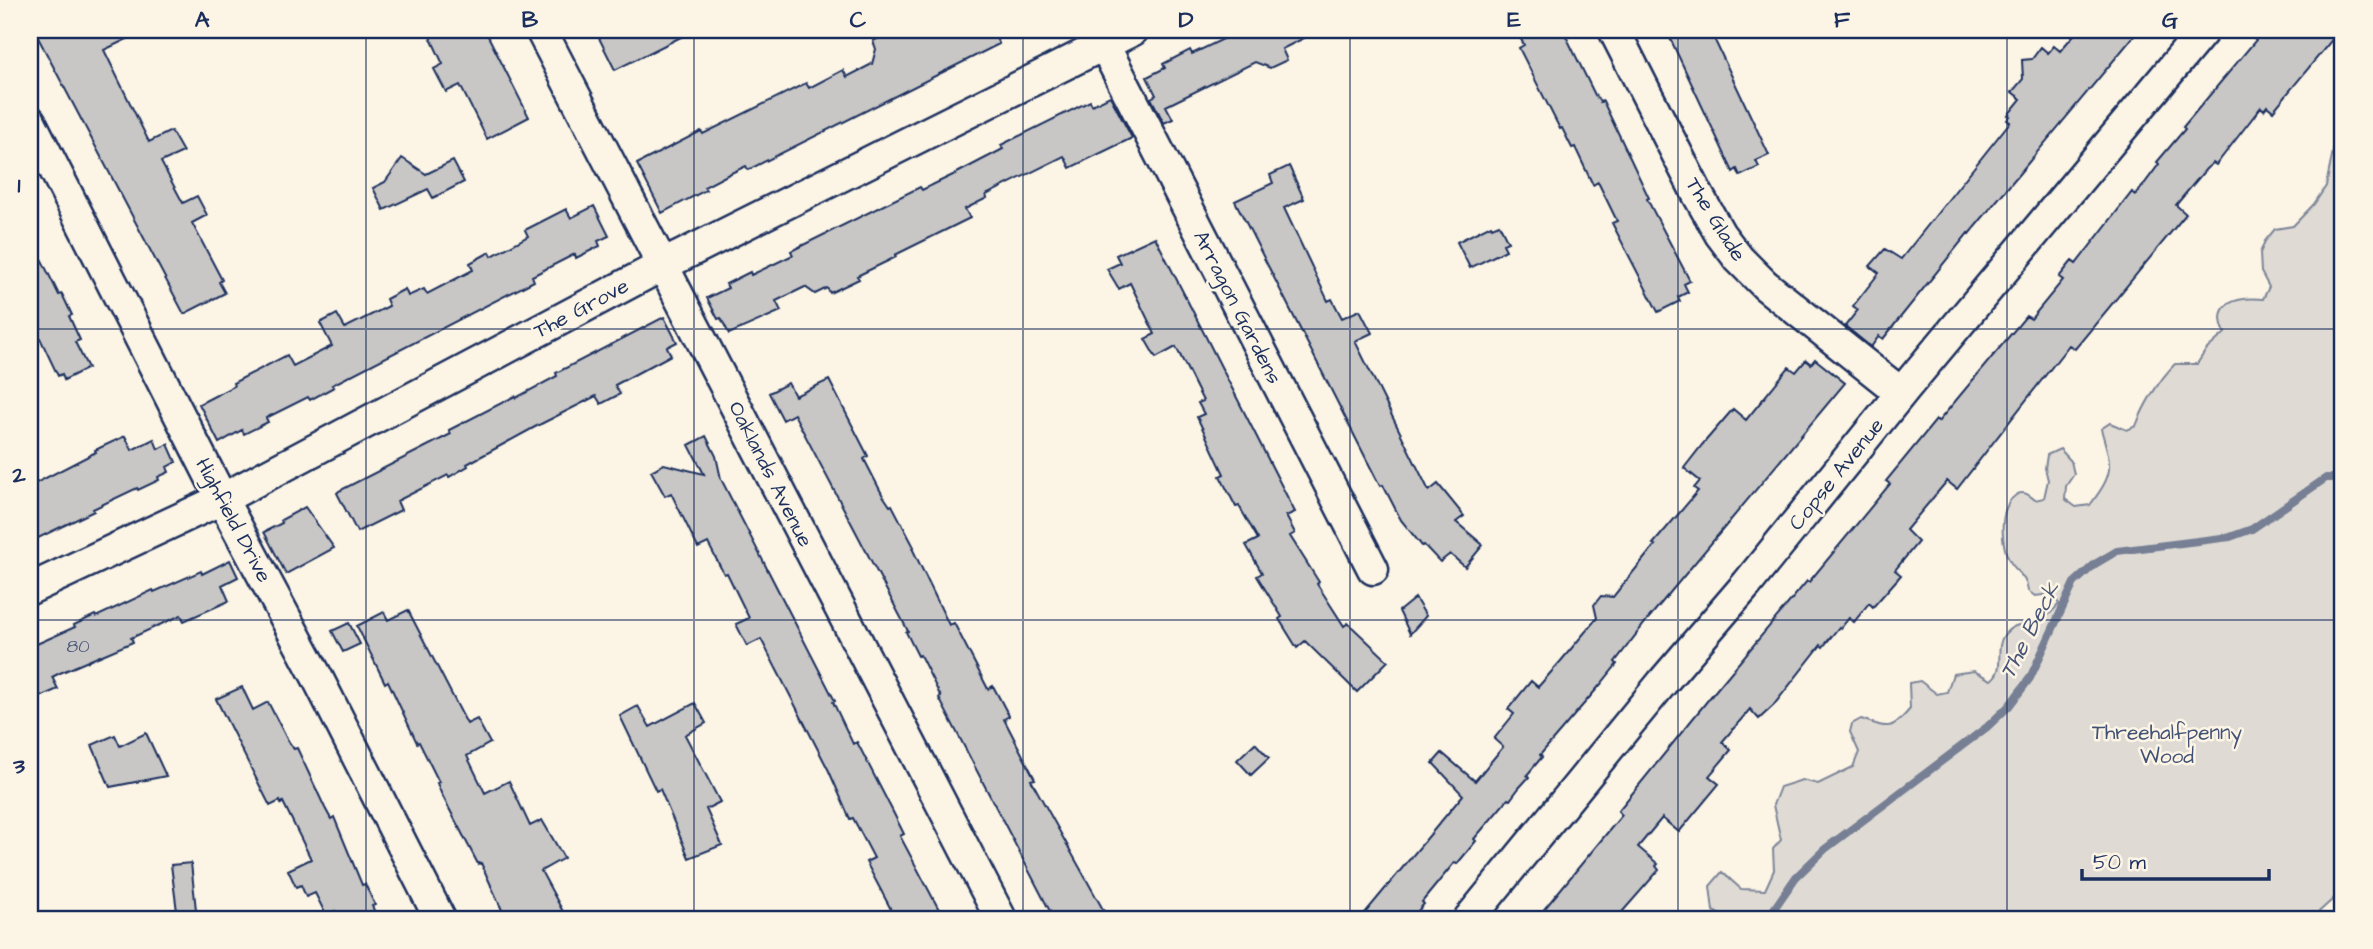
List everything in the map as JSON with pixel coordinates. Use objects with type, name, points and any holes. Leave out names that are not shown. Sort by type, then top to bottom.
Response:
[{"type":"street","name":"Oaklands Avenue","points":[[541,30],[1001,919]]},
{"type":"street","name":"The Grove","points":[[30,589],[222,499],[663,265],[1133,30]]},
{"type":"street","name":"The Glade","points":[[1614,30],[1698,195],[1720,234],[1739,259],[1765,285],[1901,393]]},
{"type":"street","name":"Copse Avenue","points":[[1469,919],[1662,683],[1747,584],[1901,393],[2204,30]]},
{"type":"street","name":"Arragon Gardens","points":[[1104,45],[1373,569]]},
{"type":"street","name":"Highfield Drive","points":[[30,121],[440,919]]},
{"type":"green space","name":"Threehalfpenny Wood","points":[[2343,136],[2343,890],[2311,919],[1728,919],[1713,911],[1710,886],[1722,872],[1741,889],[1765,890],[1774,870],[1773,849],[1781,840],[1773,805],[1780,787],[1802,780],[1818,784],[1853,767],[1859,752],[1850,732],[1852,724],[1861,719],[1883,726],[1898,722],[1910,709],[1909,683],[1920,681],[1937,694],[1947,692],[1953,674],[1974,671],[1991,680],[1998,670],[2004,635],[2016,626],[2041,621],[2059,604],[2052,594],[2035,596],[2028,591],[2024,579],[2007,556],[2003,527],[2010,501],[2021,493],[2035,500],[2044,498],[2048,480],[2045,468],[2047,455],[2060,449],[2071,461],[2074,474],[2066,486],[2065,499],[2076,507],[2090,505],[2104,485],[2109,469],[2101,429],[2110,423],[2127,430],[2136,426],[2152,393],[2175,364],[2197,364],[2206,350],[2225,333],[2221,314],[2224,308],[2244,299],[2263,299],[2269,287],[2261,272],[2260,253],[2265,241],[2275,229],[2293,226],[2314,204],[2326,186],[2334,146]]},
{"type":"building","points":[[34,30],[146,30],[104,50],[149,142],[171,131],[183,152],[161,162],[183,203],[197,196],[207,215],[192,223],[222,280],[219,282],[225,293],[184,314]]},
{"type":"building","points":[[427,30],[485,30],[529,117],[487,139],[460,85],[446,92],[434,69],[443,64]]},
{"type":"building","points":[[595,30],[695,30],[615,70]]},
{"type":"building","points":[[895,30],[992,30],[999,44],[748,170],[746,166],[729,174],[704,187],[706,190],[662,213],[637,164],[806,83],[809,88],[843,70],[847,77],[872,64],[876,49],[873,41]]},
{"type":"building","points":[[1242,30],[1320,30],[1282,49],[1287,60],[1270,68],[1255,62],[1166,106],[1173,119],[1164,123],[1151,98],[1156,95],[1147,77],[1165,68],[1163,64],[1190,50],[1192,54]]},
{"type":"building","points":[[1516,30],[1563,30],[1595,95],[1600,102],[1603,101],[1649,198],[1647,199],[1690,281],[1684,284],[1688,292],[1678,297],[1680,301],[1658,312],[1612,223],[1617,221],[1598,182],[1593,185],[1575,147],[1572,148],[1562,128],[1560,129],[1519,48],[1524,45]]},
{"type":"building","points":[[1683,30],[1710,30],[1769,155],[1756,161],[1759,167],[1740,176],[1737,169],[1733,172],[1669,36]]},
{"type":"building","points":[[2078,30],[2139,30],[1968,233],[1883,339],[1879,336],[1871,347],[1845,326],[1858,310],[1853,306],[1879,273],[1870,266],[1885,249],[1901,259],[2010,122],[2007,120],[2010,116],[2008,115],[2021,99],[2012,92],[2023,79],[2022,60],[2032,59],[2041,47],[2048,53],[2054,46],[2060,51]]},
{"type":"building","points":[[2244,30],[2340,30],[2273,111],[2267,106],[2264,110],[2261,107],[2216,165],[2213,163],[2206,169],[2176,205],[2186,214],[2075,349],[2069,345],[1957,489],[1947,481],[1906,530],[1918,542],[1895,570],[1901,575],[1873,607],[1869,603],[1854,622],[1849,618],[1823,647],[1821,645],[1773,706],[1759,719],[1750,709],[1722,742],[1731,750],[1709,776],[1719,784],[1679,832],[1662,818],[1638,847],[1658,864],[1656,866],[1659,870],[1616,919],[1536,919],[1622,815],[1618,811],[1712,695],[1890,484],[1886,481],[1936,420],[1938,422],[2026,316],[2031,319],[2063,280],[2059,277],[2072,261],[2076,264],[2132,192],[2136,195],[2159,164],[2157,162],[2185,129],[2183,127],[2256,40]]},
{"type":"building","points":[[1110,96],[1132,138],[1070,168],[1064,156],[986,195],[987,198],[965,209],[970,218],[895,255],[896,257],[857,276],[859,279],[830,293],[827,288],[815,294],[805,287],[776,301],[781,311],[729,334],[721,318],[718,319],[707,298],[728,288],[726,284],[793,255],[791,251],[920,187],[922,190],[957,173],[1003,149],[1001,145],[1090,101],[1092,105]]},
{"type":"building","points":[[402,158],[426,174],[453,161],[464,182],[433,198],[428,189],[384,210],[373,188],[385,182]]},
{"type":"building","points":[[1289,166],[1304,199],[1284,208],[1328,301],[1332,299],[1342,318],[1360,310],[1372,333],[1355,341],[1429,491],[1438,484],[1464,516],[1456,522],[1483,545],[1465,567],[1450,554],[1440,562],[1422,546],[1401,520],[1383,485],[1380,486],[1235,201],[1273,183],[1270,175]]},
{"type":"building","points":[[594,206],[609,236],[598,241],[600,246],[576,258],[575,254],[532,276],[534,281],[332,385],[334,387],[310,400],[308,397],[266,418],[268,422],[244,434],[242,430],[219,443],[199,404],[287,355],[293,366],[332,346],[320,323],[337,314],[345,328],[389,306],[386,299],[405,289],[408,296],[424,289],[427,294],[473,270],[470,263],[490,252],[492,256],[528,236],[525,230],[566,209],[571,218]]},
{"type":"building","points":[[1499,224],[1508,242],[1503,244],[1506,250],[1470,268],[1457,242],[1491,225],[1492,227]]},
{"type":"building","points":[[30,236],[72,315],[69,316],[80,340],[75,342],[88,368],[64,380],[62,374],[58,376],[30,317]]},
{"type":"building","points":[[1155,237],[1295,512],[1286,516],[1295,533],[1290,536],[1344,626],[1348,623],[1388,661],[1357,692],[1305,641],[1297,648],[1279,619],[1282,617],[1257,576],[1262,573],[1246,545],[1258,539],[1239,506],[1236,507],[1220,476],[1224,474],[1197,417],[1204,414],[1198,403],[1203,401],[1176,347],[1156,358],[1145,339],[1155,334],[1130,283],[1119,289],[1107,269],[1120,263],[1116,255]]},
{"type":"building","points":[[664,317],[677,342],[667,347],[671,355],[615,385],[620,394],[601,404],[596,396],[535,427],[467,464],[468,466],[449,477],[448,475],[397,501],[401,510],[357,532],[337,493],[339,491],[451,434],[449,430],[515,396],[516,398],[557,376],[556,373]]},
{"type":"building","points":[[1815,359],[1845,383],[1648,619],[1615,662],[1617,664],[1540,755],[1542,757],[1527,775],[1529,777],[1474,839],[1476,841],[1457,864],[1454,863],[1411,919],[1360,919],[1463,795],[1433,763],[1442,753],[1475,781],[1503,747],[1494,739],[1514,714],[1508,709],[1531,681],[1538,687],[1560,662],[1597,618],[1594,605],[1601,596],[1613,597],[1698,491],[1694,488],[1700,481],[1684,468],[1702,445],[1733,409],[1746,420],[1789,367],[1796,372],[1806,360],[1811,364]]},
{"type":"building","points":[[829,380],[868,456],[864,459],[914,547],[912,548],[949,625],[954,623],[988,689],[993,686],[1009,716],[1004,719],[1035,779],[1031,780],[1105,913],[1093,919],[1054,919],[794,414],[783,420],[769,393],[788,383],[795,396]]},
{"type":"building","points":[[125,436],[132,450],[154,439],[158,449],[168,444],[176,462],[167,467],[169,472],[158,477],[159,480],[93,509],[94,511],[30,542],[30,486]]},
{"type":"building","points":[[706,436],[716,456],[721,479],[835,701],[833,702],[853,744],[857,742],[892,810],[904,834],[900,836],[944,919],[896,919],[866,862],[874,858],[853,818],[850,819],[829,771],[761,639],[747,646],[736,624],[749,618],[727,573],[724,574],[708,543],[698,548],[671,493],[665,496],[651,471],[664,464],[704,474],[689,445]]},
{"type":"building","points":[[305,507],[334,548],[286,574],[264,532]]},
{"type":"building","points":[[230,560],[238,577],[222,585],[229,601],[184,621],[181,615],[131,638],[133,642],[52,677],[58,689],[42,696],[30,688],[30,647],[95,615],[96,617],[201,571],[202,574]]},
{"type":"building","points":[[1415,598],[1426,616],[1410,634],[1399,611]]},
{"type":"building","points":[[408,610],[467,724],[477,719],[490,743],[467,756],[485,793],[509,781],[530,826],[542,820],[564,858],[541,871],[567,919],[506,919],[481,863],[478,864],[441,793],[437,783],[439,782],[419,742],[417,743],[388,681],[385,683],[357,626],[384,612],[388,620]]},
{"type":"building","points":[[349,623],[360,644],[343,652],[332,631]]},
{"type":"building","points":[[242,687],[253,710],[268,702],[287,739],[294,749],[297,748],[325,808],[331,819],[334,817],[362,885],[365,884],[375,905],[372,906],[378,919],[339,919],[335,911],[326,915],[315,893],[306,897],[301,885],[296,887],[288,870],[311,859],[283,802],[270,806],[216,699]]},
{"type":"building","points":[[695,703],[706,723],[685,735],[720,802],[706,809],[722,845],[689,858],[660,789],[656,791],[620,716],[638,706],[650,727]]},
{"type":"building","points":[[146,733],[166,776],[110,787],[92,745],[115,735],[120,746]]},
{"type":"building","points":[[1255,743],[1269,758],[1251,775],[1237,760]]},
{"type":"building","points":[[191,863],[197,919],[178,919],[171,865]]},
{"type":"waterway","name":"The Beck","points":[[1767,919],[1796,877],[1825,849],[1987,727],[2009,706],[2030,678],[2074,583],[2095,564],[2117,551],[2230,537],[2252,529],[2326,478],[2343,478]]}]
